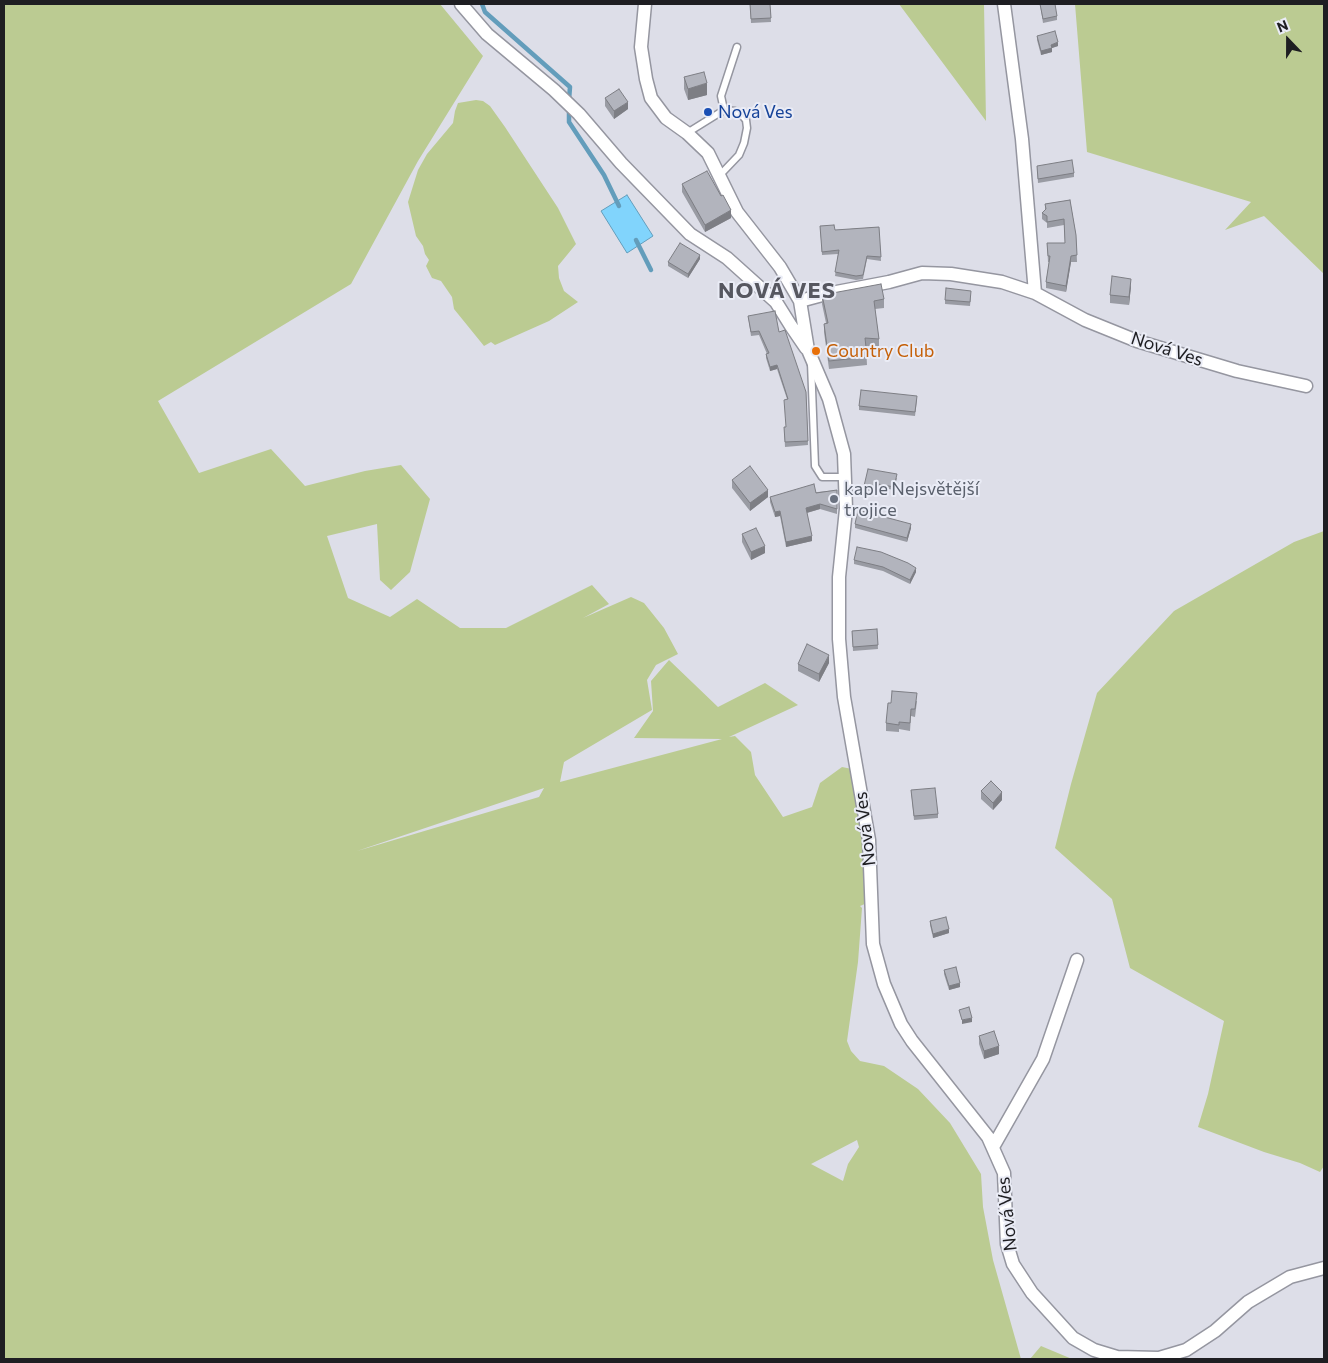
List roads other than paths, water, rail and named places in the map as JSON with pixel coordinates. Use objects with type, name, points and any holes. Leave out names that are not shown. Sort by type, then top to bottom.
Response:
[{"type":"street","name":"Nová Ves","points":[[462,4],[487,34],[554,90],[579,114],[621,163],[690,234],[726,258],[776,302],[809,354],[829,399],[844,454],[846,509],[839,577],[839,639],[844,697],[869,840],[873,944],[884,984],[901,1024],[912,1041],[988,1137],[1004,1173],[1007,1244],[1013,1264],[1032,1293],[1073,1338],[1094,1350],[1117,1357],[1159,1358],[1186,1350],[1215,1331],[1248,1302],[1290,1277],[1324,1268]]},
{"type":"street","name":"Nová Ves","points":[[645,4],[640,47],[651,98],[666,118],[687,133],[708,153],[737,212],[780,267],[800,301],[809,354]]},
{"type":"street","points":[[1004,4],[1022,139],[1035,293]]},
{"type":"street","name":"Nová Ves","points":[[800,301],[922,273],[951,274],[1002,282],[1035,293],[1086,320],[1137,341],[1237,372],[1306,386]]},
{"type":"street","points":[[992,1147],[1043,1059],[1077,960]]},
{"type":"lane","points":[[724,110],[721,96],[737,47]]},
{"type":"lane","points":[[687,133],[724,110],[735,111],[746,120],[747,128],[744,142],[738,155],[719,176]]},
{"type":"lane","name":"Nová Ves","points":[[809,354],[815,466],[822,476],[844,477]]},
{"type":"water","points":[[627,195],[653,236],[627,253],[601,211]]},
{"type":"waterway","points":[[482,4],[485,12],[570,87],[569,100]]},
{"type":"waterway","points":[[569,108],[569,122],[604,175],[619,206]]},
{"type":"waterway","points":[[636,240],[651,270]]},
{"type":"place","name":"Nová Ves","points":[[708,112]]},
{"type":"place","name":"Country Club","points":[[816,351]]},
{"type":"place","name":"kaple Nejsvětější trojice","points":[[834,499]]},
{"type":"district","name":"NOVÁ VES","points":[[777,291]]}]
